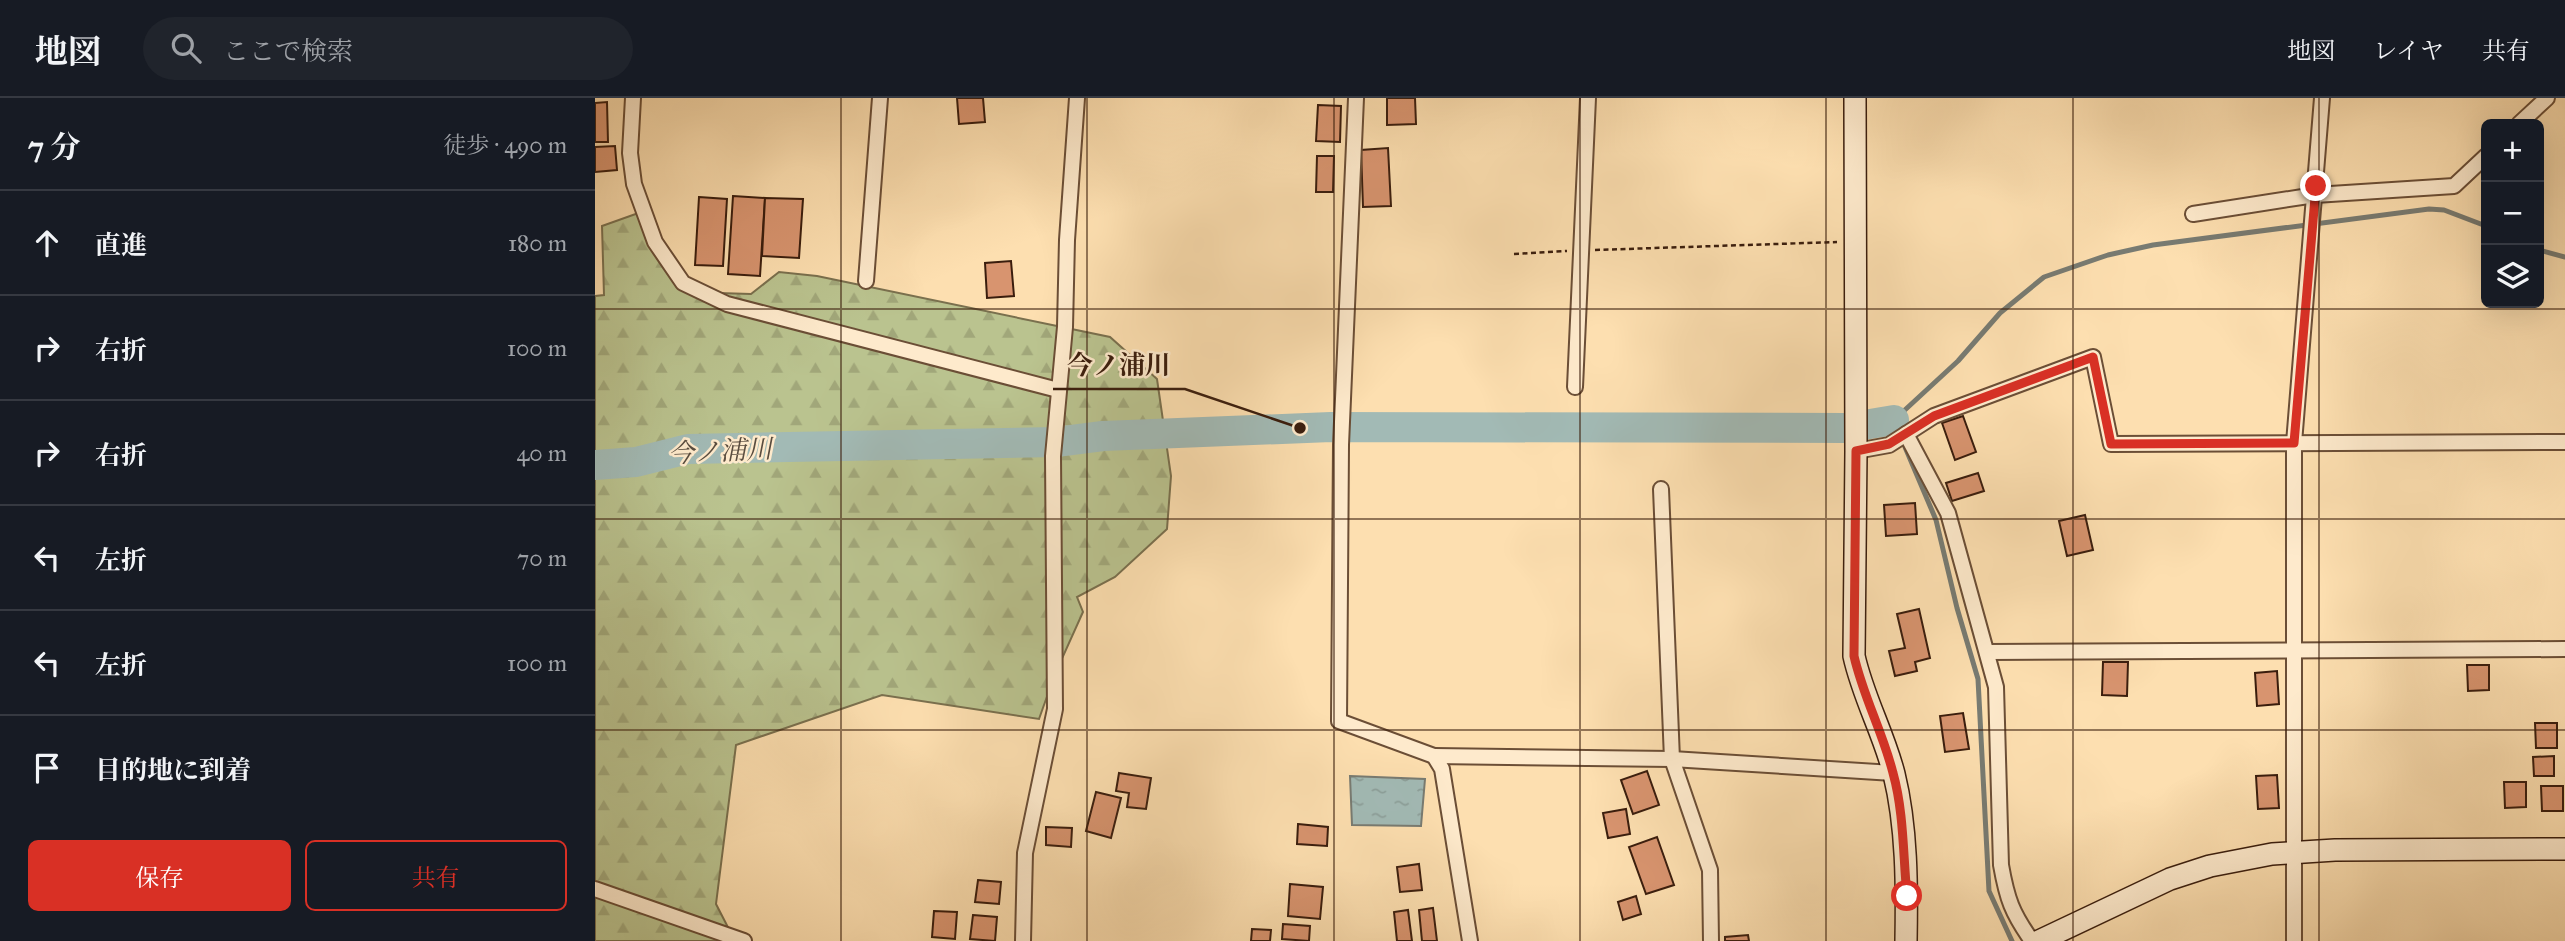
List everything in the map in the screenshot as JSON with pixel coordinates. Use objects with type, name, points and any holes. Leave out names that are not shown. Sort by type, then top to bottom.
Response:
[{"type":"street","points":[[633,98],[630,153],[634,184],[655,242],[683,283],[727,304],[1058,390]]},
{"type":"street","points":[[866,281],[880,98]]},
{"type":"street","points":[[1023,941],[1025,853],[1055,709],[1053,456],[1065,327],[1067,240],[1077,98]]},
{"type":"street","points":[[1356,98],[1341,445],[1339,721],[1434,757],[1672,759],[1893,773]]},
{"type":"street","points":[[1575,387],[1588,98]]},
{"type":"street","points":[[1854,98],[1854,656],[1860,681],[1893,773],[1905,870],[1906,941]]},
{"type":"street","points":[[2294,941],[2294,443],[2322,98]]},
{"type":"street","points":[[2524,119],[2547,98]]},
{"type":"street","points":[[2193,214],[2315,195],[2454,186],[2481,161]]},
{"type":"street","points":[[1856,451],[1889,444],[1934,416],[2093,357],[2111,444],[2565,442]]},
{"type":"street","points":[[1906,434],[1948,513],[1988,652],[1996,687],[2001,865],[2006,894],[2014,916],[2032,941]]},
{"type":"street","points":[[1661,489],[1672,759],[1710,870],[1711,941]]},
{"type":"street","points":[[1988,652],[2565,649]]},
{"type":"street","points":[[1434,757],[1442,769],[1470,941]]},
{"type":"street","points":[[2039,941],[2170,879],[2210,866],[2272,854],[2335,850],[2565,849]]},
{"type":"street","points":[[595,889],[744,941]]},
{"type":"path","points":[[1514,254],[1854,241]]},
{"type":"green space","points":[[644,211],[685,292],[751,294],[779,272],[817,276],[1110,337],[1157,379],[1171,476],[1167,529],[1115,577],[1077,597],[1083,612],[1055,674],[1039,719],[882,695],[736,745],[716,904],[735,941],[595,941],[595,296],[604,295],[602,226]]},
{"type":"water","points":[[1350,776],[1425,779],[1421,826],[1352,825]]},
{"type":"building","points":[[957,98],[983,98],[985,122],[959,124]]},
{"type":"building","points":[[1387,98],[1415,98],[1416,124],[1387,125]]},
{"type":"building","points":[[607,102],[608,142],[595,142],[595,103]]},
{"type":"building","points":[[1318,105],[1341,106],[1340,142],[1316,141]]},
{"type":"building","points":[[615,146],[617,170],[595,172],[595,147]]},
{"type":"building","points":[[1388,148],[1391,206],[1363,207],[1361,150]]},
{"type":"building","points":[[1317,156],[1334,156],[1333,192],[1316,192]]},
{"type":"building","points":[[733,196],[765,198],[760,276],[728,274]]},
{"type":"building","points":[[699,197],[727,199],[723,266],[695,265]]},
{"type":"building","points":[[765,198],[803,199],[799,258],[762,256]]},
{"type":"building","points":[[1011,261],[1014,296],[987,298],[985,263]]},
{"type":"building","points":[[1963,416],[1976,452],[1955,460],[1942,423]]},
{"type":"building","points":[[1978,473],[1984,491],[1952,501],[1946,483]]},
{"type":"building","points":[[1915,503],[1917,534],[1886,536],[1884,505]]},
{"type":"building","points":[[2085,515],[2093,550],[2067,556],[2059,521]]},
{"type":"building","points":[[1919,609],[1930,658],[1915,662],[1917,671],[1895,676],[1889,651],[1905,648],[1897,614]]},
{"type":"building","points":[[2103,662],[2128,662],[2127,696],[2102,695]]},
{"type":"building","points":[[2467,665],[2489,665],[2489,690],[2468,691]]},
{"type":"building","points":[[2277,671],[2279,704],[2257,706],[2255,673]]},
{"type":"building","points":[[1963,713],[1969,749],[1945,752],[1940,716]]},
{"type":"building","points":[[2535,723],[2557,723],[2557,748],[2536,748]]},
{"type":"building","points":[[2554,756],[2554,776],[2534,776],[2533,757]]},
{"type":"building","points":[[1647,771],[1659,805],[1633,814],[1621,780]]},
{"type":"building","points":[[1119,773],[1151,778],[1146,809],[1127,807],[1129,793],[1116,791]]},
{"type":"building","points":[[2277,775],[2279,808],[2258,809],[2256,776]]},
{"type":"building","points":[[2504,782],[2526,782],[2526,807],[2505,808]]},
{"type":"building","points":[[2541,786],[2563,786],[2563,811],[2542,811]]},
{"type":"building","points":[[1096,792],[1121,798],[1111,838],[1086,831]]},
{"type":"building","points":[[1626,809],[1630,834],[1608,838],[1603,813]]},
{"type":"building","points":[[1298,824],[1328,827],[1327,846],[1297,844]]},
{"type":"building","points":[[1046,827],[1072,828],[1071,847],[1046,845]]},
{"type":"building","points":[[1657,837],[1674,885],[1646,894],[1629,847]]},
{"type":"building","points":[[1419,864],[1422,890],[1400,892],[1397,867]]},
{"type":"building","points":[[978,880],[1001,882],[999,904],[975,902]]},
{"type":"building","points":[[1290,884],[1323,887],[1320,919],[1288,916]]},
{"type":"building","points":[[1636,896],[1641,914],[1623,920],[1618,902]]},
{"type":"building","points":[[1433,908],[1437,941],[1422,941],[1419,910]]},
{"type":"building","points":[[1408,910],[1412,941],[1397,941],[1394,912]]},
{"type":"building","points":[[934,911],[957,912],[955,939],[932,937]]},
{"type":"building","points":[[973,915],[997,917],[995,941],[970,939]]},
{"type":"building","points":[[1283,924],[1310,926],[1309,941],[1282,939]]},
{"type":"building","points":[[1252,929],[1271,930],[1270,941],[1251,941]]},
{"type":"building","points":[[1748,935],[1749,941],[1725,941],[1725,937]]},
{"type":"waterway","points":[[1900,434],[1894,420],[1958,361],[2000,313],[2044,277],[2108,255],[2153,245],[2429,209],[2444,210],[2481,224]]},
{"type":"waterway","points":[[2544,251],[2565,257]]},
{"type":"waterway","name":"今ノ浦川","points":[[595,465],[636,462],[688,449],[1056,442],[1103,436],[1331,427],[1846,428],[1894,420]]},
{"type":"waterway","points":[[1905,447],[1936,520],[1957,608],[1978,679],[1989,891],[2012,941]]},
{"type":"place","name":"今ノ浦川","points":[[1300,428]]},
{"type":"route","points":[[1907,896],[1893,773],[1860,681],[1854,656],[1856,451],[1889,444],[1934,416],[2093,357],[2111,444],[2294,443],[2316,186]]}]
